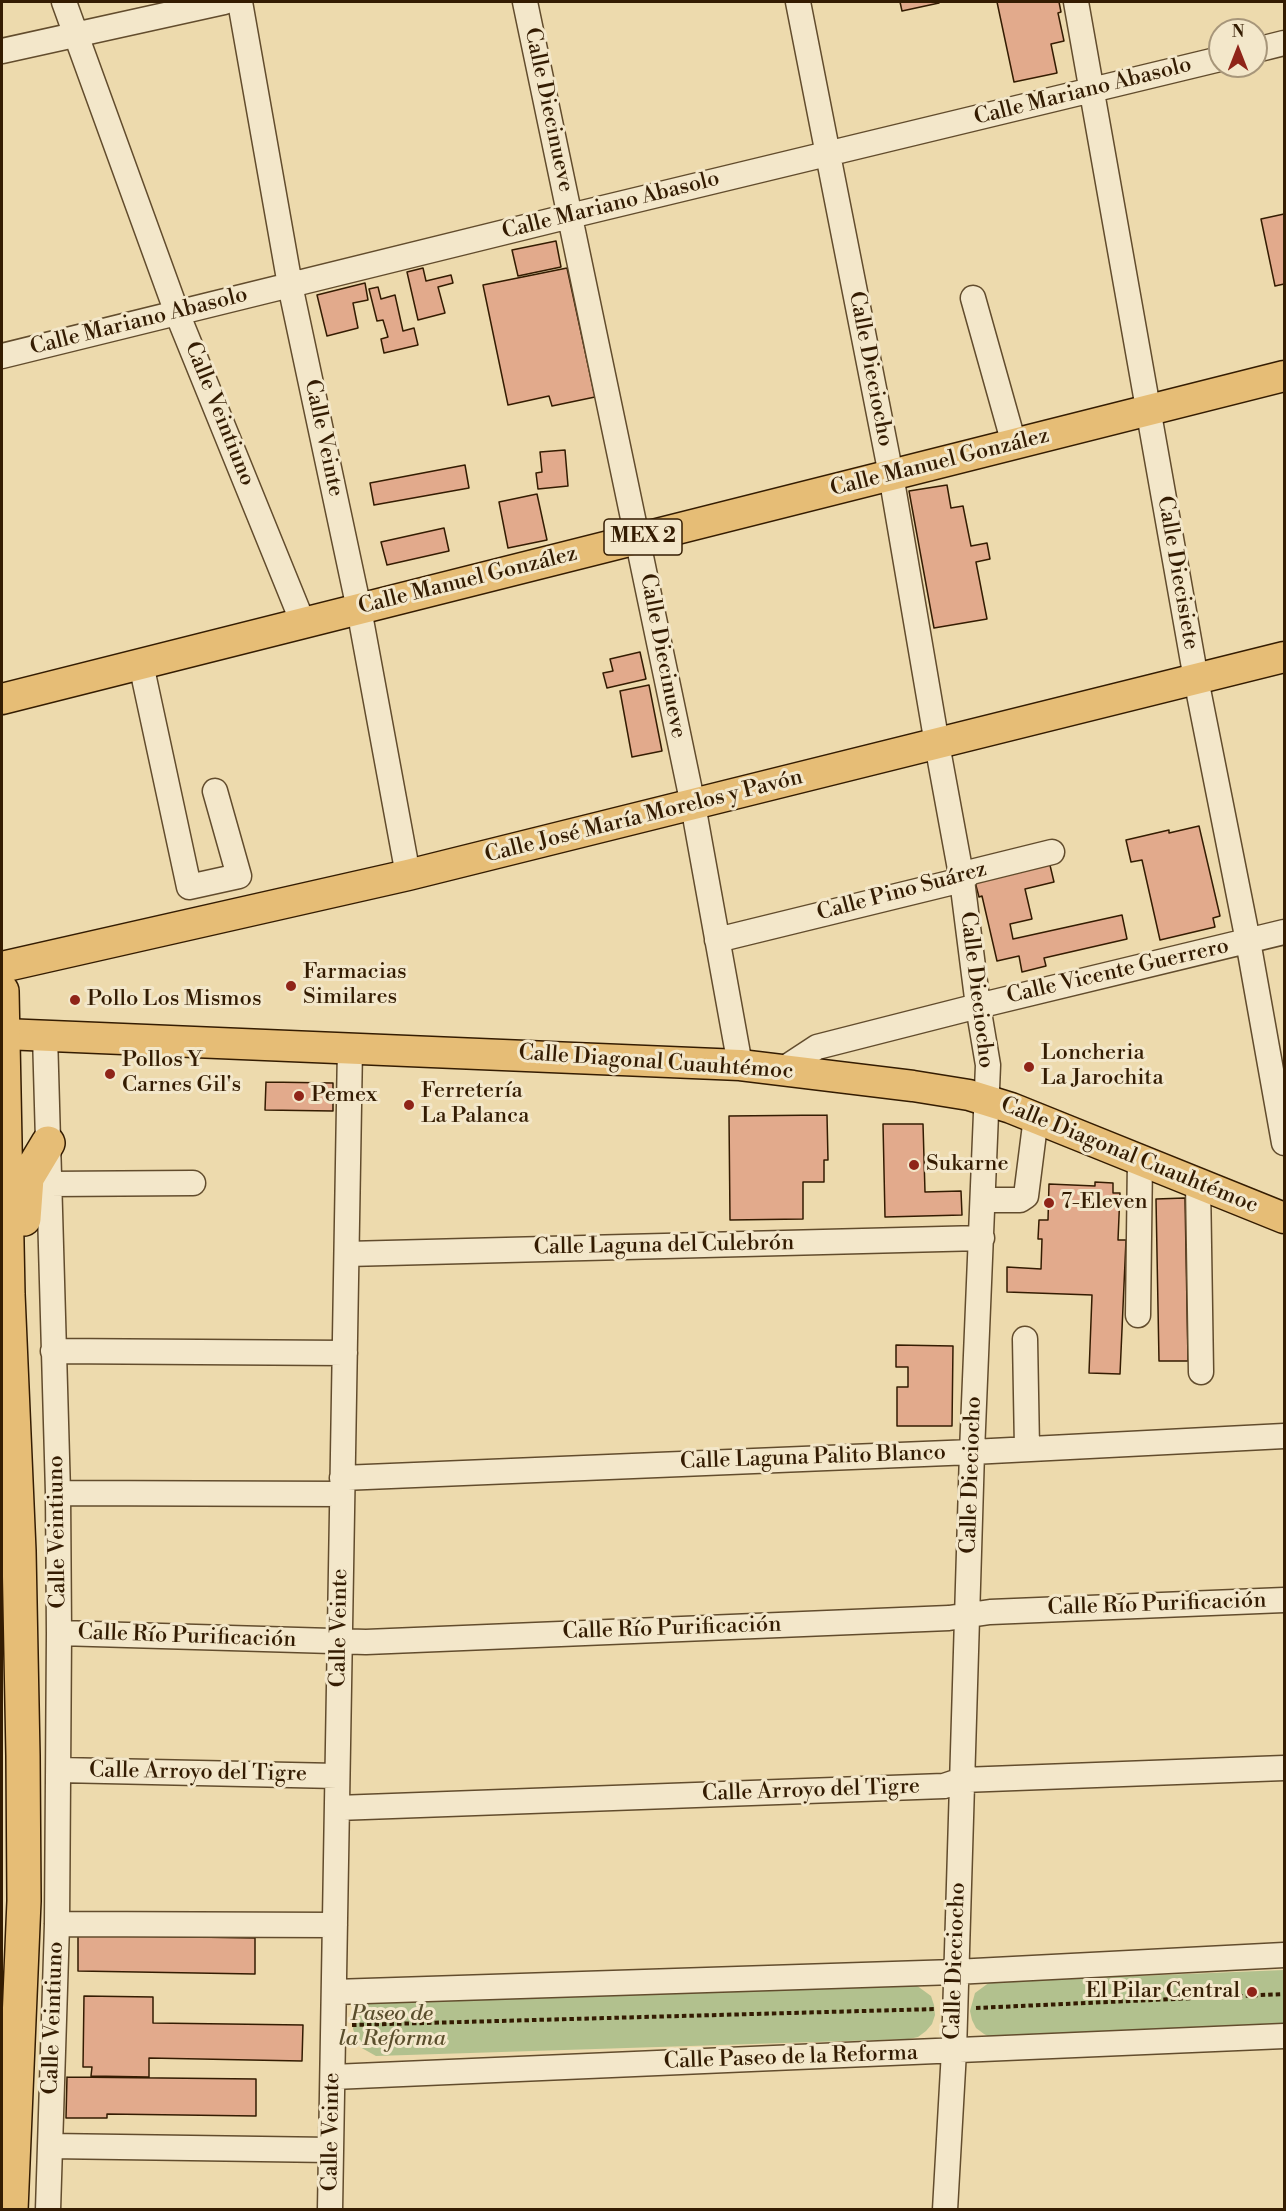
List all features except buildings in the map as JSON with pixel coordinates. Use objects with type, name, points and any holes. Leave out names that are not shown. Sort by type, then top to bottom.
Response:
[{"type":"highway","points":[[2,992],[8,1294],[19,1551],[24,1879],[10,2210]]},
{"type":"highway","points":[[8,1294],[20,1260],[27,1178],[48,1143]]},
{"type":"main road","name":"Calle Manuel González","points":[[2,699],[1284,376]]},
{"type":"main road","name":"Calle José María Morelos y Pavón","points":[[2,967],[408,875],[1284,657]]},
{"type":"main road","name":"Calle Diagonal Cuauhtémoc","points":[[2,1034],[740,1065],[913,1086],[969,1095],[1036,1117],[1284,1218]]},
{"type":"street","name":"Calle Veintiuno","points":[[64,2],[177,313],[303,623]]},
{"type":"street","points":[[2,51],[224,2]]},
{"type":"street","name":"Calle Veinte","points":[[240,2],[290,285],[359,609],[408,875]]},
{"type":"street","name":"Calle Diecinueve","points":[[525,2],[693,805],[740,1065]]},
{"type":"street","name":"Calle Dieciocho","points":[[798,2],[891,475],[962,880],[988,1065],[972,1452],[954,2051],[945,2210]]},
{"type":"street","name":"Calle Diecisiete","points":[[1076,2],[1196,679],[1248,941],[1284,1143]]},
{"type":"street","points":[[1268,47],[1284,43]]},
{"type":"street","name":"Calle Mariano Abasolo","points":[[2,356],[1208,62]]},
{"type":"street","points":[[973,298],[1014,444]]},
{"type":"street","points":[[141,664],[189,887],[239,876],[215,790]]},
{"type":"street","name":"Calle Pino Suárez","points":[[717,940],[962,880],[971,872],[1052,852]]},
{"type":"street","name":"Calle Vicente Guerrero","points":[[782,1070],[818,1047],[1284,932]]},
{"type":"street","name":"Calle Veintiuno","points":[[45,1035],[58,1493],[59,1633],[57,1924],[48,2210]]},
{"type":"street","name":"Calle Veinte","points":[[330,2210],[350,1047]]},
{"type":"street","points":[[983,1200],[1020,1200],[1026,1197],[1036,1117]]},
{"type":"street","points":[[1138,1315],[1140,1159]]},
{"type":"street","points":[[49,1184],[193,1183]]},
{"type":"street","points":[[1198,1183],[1201,1372]]},
{"type":"street","name":"Calle Laguna del Culebrón","points":[[347,1254],[982,1238]]},
{"type":"street","points":[[1025,1339],[1027,1448]]},
{"type":"street","points":[[53,1351],[345,1353]]},
{"type":"street","name":"Calle Laguna Palito Blanco","points":[[58,1493],[342,1486],[1284,1436]]},
{"type":"street","name":"Calle Río Purificación","points":[[59,1633],[390,1641],[938,1618],[990,1612],[1284,1600]]},
{"type":"street","name":"Calle Arroyo del Tigre","points":[[338,1808],[944,1786],[962,1780],[1284,1768]]},
{"type":"street","name":"Calle Arroyo del Tigre","points":[[59,1770],[338,1776]]},
{"type":"street","points":[[57,1924],[335,1925]]},
{"type":"street","points":[[334,1992],[955,1972],[1284,1955]]},
{"type":"street","name":"Calle Paseo de la Reforma","points":[[333,2077],[1284,2036]]},
{"type":"street","points":[[50,2146],[331,2150]]},
{"type":"path","points":[[334,2025],[954,2009],[1284,1994]]},
{"type":"green space","points":[[1284,1970],[1284,2026],[992,2038],[976,2028],[970,2011],[975,1993],[990,1982]]},
{"type":"green space","name":"Paseo de la Reforma","points":[[916,1985],[931,1996],[935,2015],[926,2031],[918,2037],[909,2039],[376,2056],[360,2047],[353,2029],[358,2012],[373,2000]]},
{"type":"place","name":"Farmacias Similares","points":[[291,986]]},
{"type":"place","name":"Pollo Los Mismos","points":[[75,1000]]},
{"type":"place","name":"Loncheria La Jarochita","points":[[1029,1067]]},
{"type":"place","name":"Pollos Y Carnes Gil's","points":[[110,1074]]},
{"type":"place","name":"Pemex","points":[[299,1096]]},
{"type":"place","name":"Ferretería La Palanca","points":[[409,1105]]},
{"type":"place","name":"Sukarne","points":[[914,1165]]},
{"type":"place","name":"7-Eleven","points":[[1049,1203]]},
{"type":"place","name":"El Pilar Central","points":[[1252,1992]]}]
